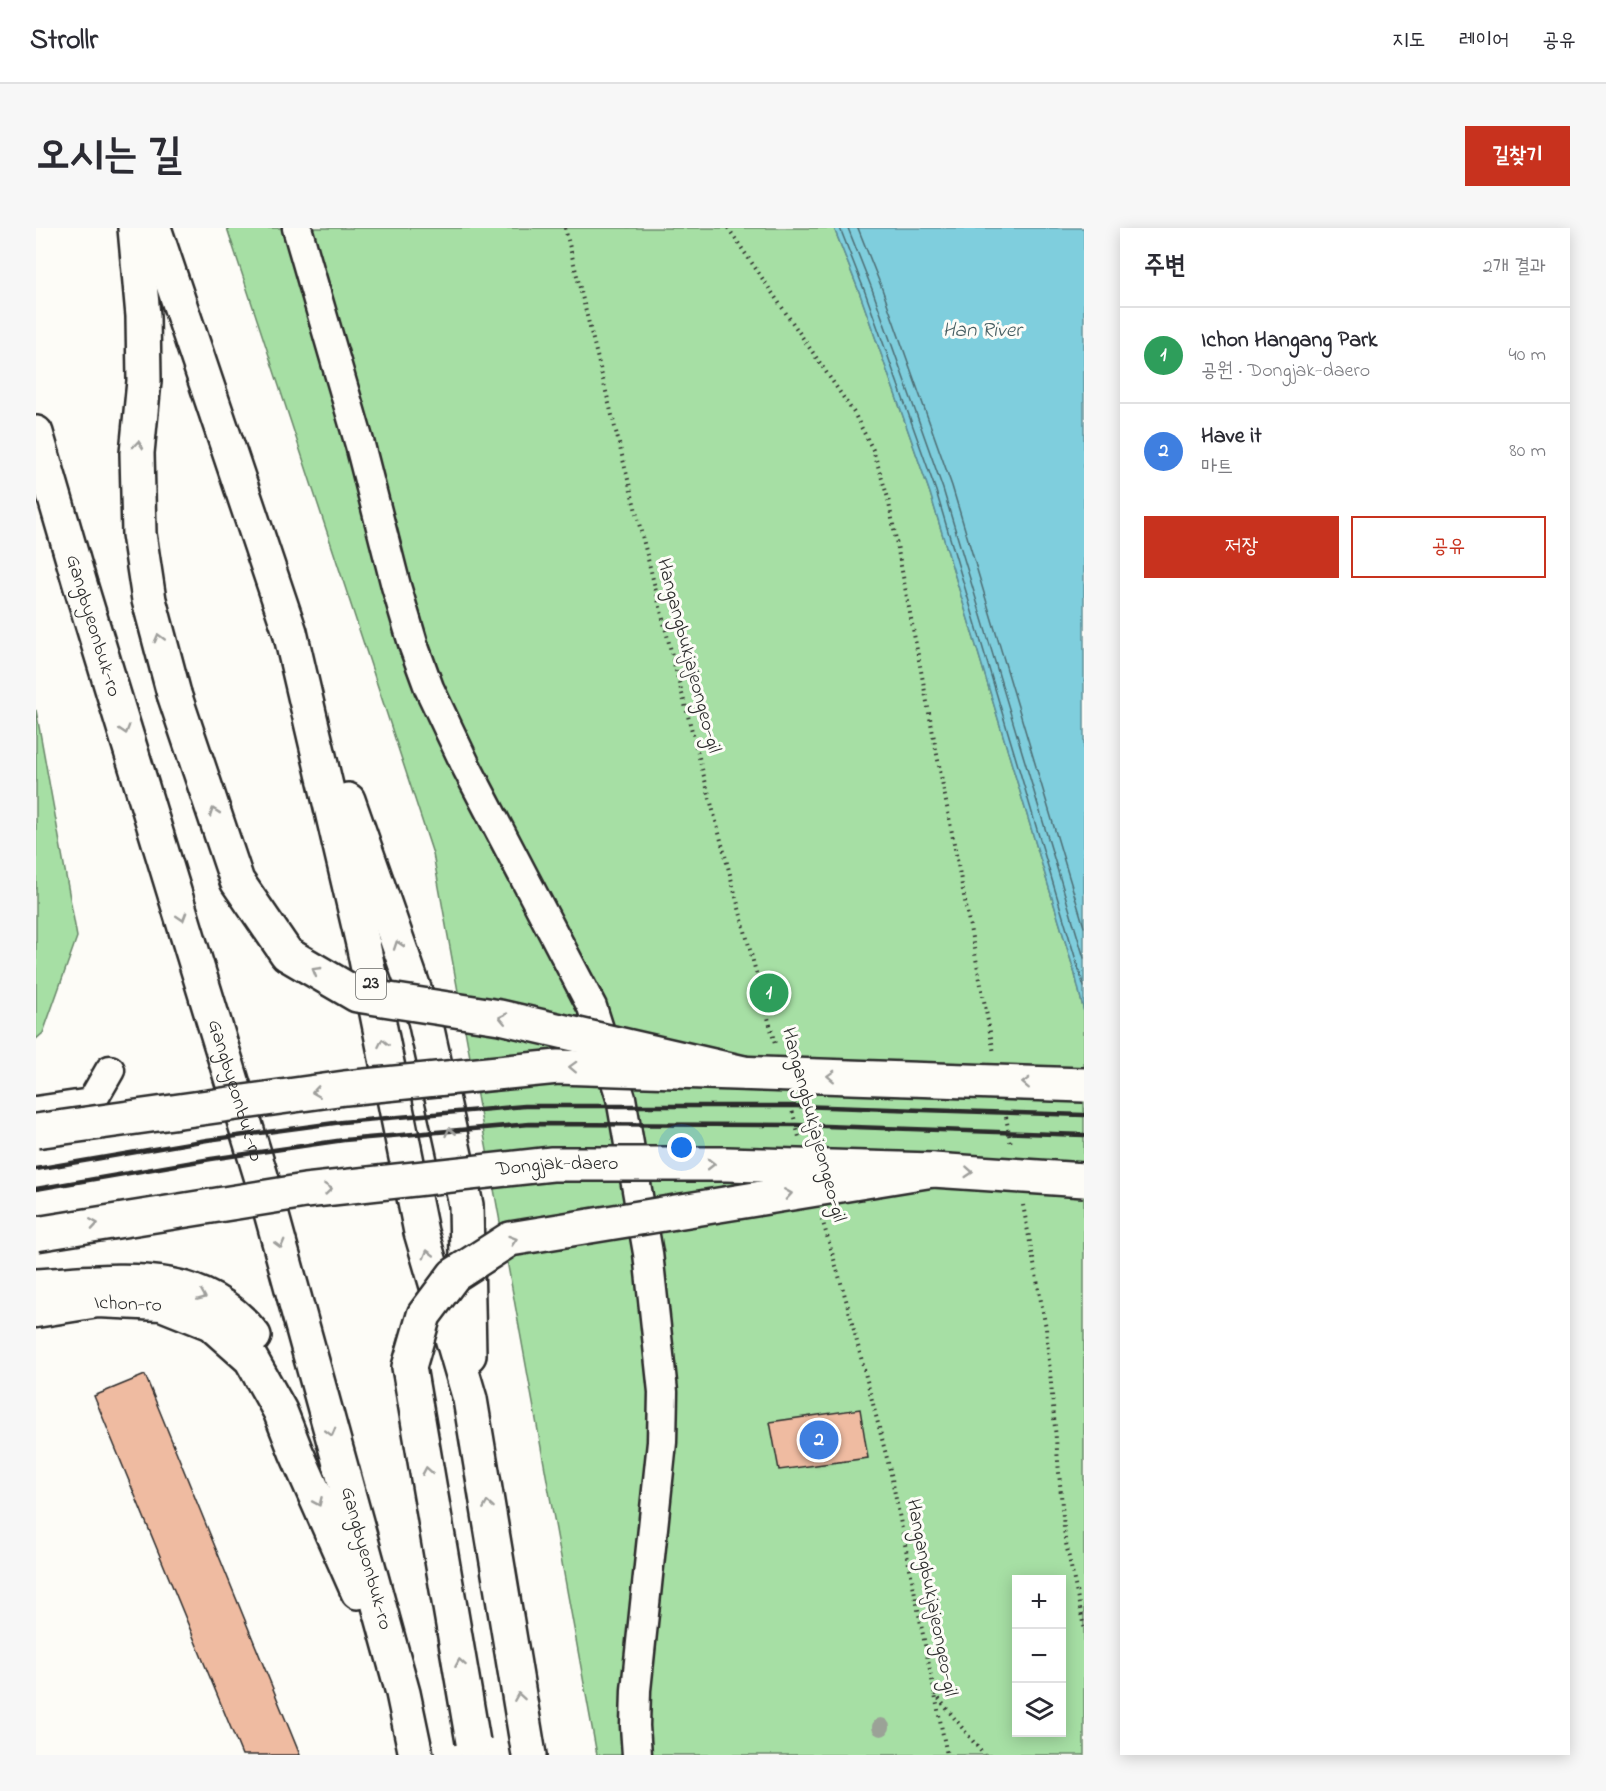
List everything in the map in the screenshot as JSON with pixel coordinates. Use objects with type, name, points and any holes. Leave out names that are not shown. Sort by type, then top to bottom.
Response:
[{"type":"main road","points":[[135,228],[143,326],[144,381],[137,453],[139,534],[149,600],[174,694],[237,881],[287,954],[357,995],[500,1017],[744,1073]]},
{"type":"main road","name":"23","points":[[154,228],[290,632],[425,1020],[466,1205],[471,1399]]},
{"type":"main road","name":"Gangbyeonbuk-ro","points":[[36,433],[261,1176],[403,1693],[416,1755]]},
{"type":"main road","points":[[36,518],[80,584]]},
{"type":"main road","name":"23","points":[[290,632],[363,944],[421,1232],[471,1399],[529,1755]]},
{"type":"main road","points":[[36,1131],[345,1088],[558,1067],[1084,1085]]},
{"type":"main road","name":"Dongjak-daero","points":[[36,1234],[305,1191],[552,1164],[726,1164],[933,1170],[1084,1180]]},
{"type":"main road","points":[[475,1748],[409,1367],[424,1315],[454,1275],[510,1239],[933,1170]]},
{"type":"main road","points":[[36,1286],[146,1281],[173,1285],[213,1300],[231,1310],[246,1325],[263,1348],[272,1366],[296,1452]]},
{"type":"main road","points":[[216,1328],[251,1359],[280,1411],[403,1693]]},
{"type":"street","points":[[297,228],[360,445],[396,586],[429,688],[467,768],[592,1008],[621,1098],[648,1253],[663,1392],[662,1442],[636,1690],[637,1755]]},
{"type":"street","points":[[36,1111],[91,1102],[110,1070]]},
{"type":"street","name":"Ichon-ro","points":[[36,1312],[98,1303],[161,1306],[216,1328]]},
{"type":"path","name":"Hangangbukjajeongeo-gil","points":[[565,228],[672,656],[776,1046]]},
{"type":"path","points":[[728,228],[854,413],[873,450],[888,498],[995,1059]]},
{"type":"path","name":"Hangangbukjajeongeo-gil","points":[[790,1102],[802,1147]]},
{"type":"path","points":[[1004,1106],[1013,1152]]},
{"type":"path","points":[[1022,1199],[1046,1328],[1065,1539],[1084,1627]]},
{"type":"path","name":"Hangangbukjajeongeo-gil","points":[[821,1214],[847,1303],[891,1474],[947,1755]]},
{"type":"path","points":[[935,1694],[984,1755]]},
{"type":"green space","points":[[227,228],[834,228],[860,294],[930,493],[1075,974],[1084,1012],[1084,1755],[597,1755],[433,854]]},
{"type":"green space","points":[[36,710],[77,937],[43,1033],[36,1039]]},
{"type":"water","name":"Han River","points":[[834,228],[1084,228],[1084,1012],[1075,974],[930,493],[860,294]]},
{"type":"building","points":[[145,1375],[300,1755],[242,1755],[94,1396]]},
{"type":"building","points":[[860,1409],[868,1458],[779,1470],[770,1422]]},
{"type":"railway","points":[[36,1169],[207,1140],[342,1122],[525,1106],[796,1106],[1084,1115]]},
{"type":"railway","points":[[36,1189],[211,1159],[344,1140],[530,1124],[797,1125],[1084,1135]]},
{"type":"place","name":"Ichon Hangang Park","points":[[769,993]]},
{"type":"place","name":"Have it","points":[[819,1440]]}]
